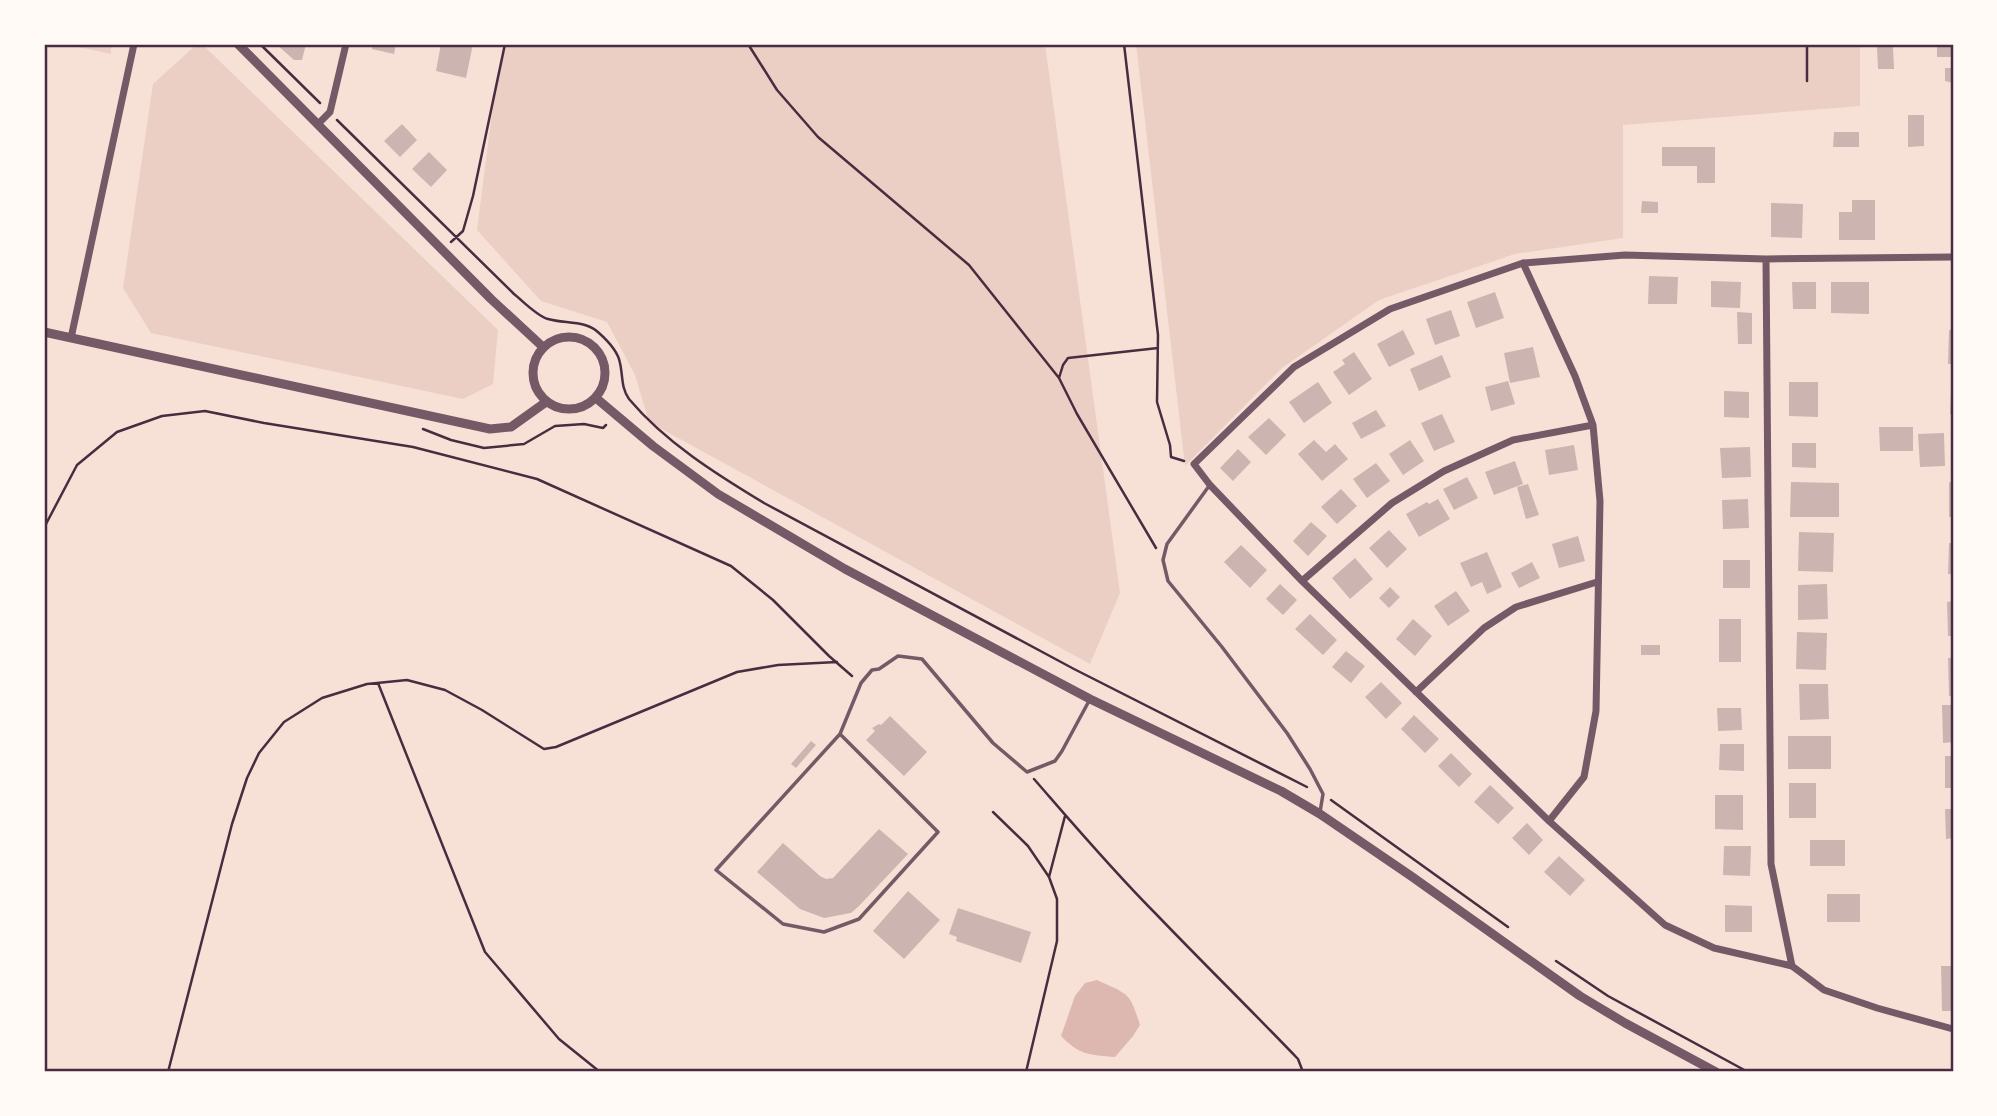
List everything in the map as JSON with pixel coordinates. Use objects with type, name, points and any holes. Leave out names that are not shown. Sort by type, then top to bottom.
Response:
[{"type":"street","points":[[71,338],[134,44]]},
{"type":"street","points":[[239,44],[543,347]]},
{"type":"street","points":[[318,124],[330,112],[346,44]]},
{"type":"street","points":[[1953,257],[1766,259],[1625,255],[1523,262],[1390,309],[1294,367],[1194,464],[1210,485],[1302,581],[1549,821],[1665,925],[1714,947],[1792,967],[1824,990],[1953,1029]]},
{"type":"street","points":[[1766,259],[1771,864],[1792,967]]},
{"type":"street","points":[[1523,262],[1575,376],[1593,425],[1600,500],[1595,711],[1584,776],[1549,821]]},
{"type":"street","points":[[44,332],[490,429],[512,427],[547,402]]},
{"type":"street","points":[[565,337],[578,338],[589,343],[604,363],[605,376],[596,398],[577,409],[566,410],[547,402],[538,393],[533,382],[532,369],[543,347],[553,340],[565,337]]},
{"type":"street","points":[[596,398],[653,446],[718,494],[845,569],[1090,699],[1281,791],[1320,814],[1580,996],[1717,1072]]},
{"type":"street","points":[[1302,581],[1392,503],[1444,471],[1513,440],[1593,425]]},
{"type":"street","points":[[1416,692],[1483,628],[1516,607],[1597,582]]},
{"type":"lane","points":[[1210,485],[1167,544],[1163,560],[1168,581],[1287,733],[1323,794],[1320,814]]},
{"type":"lane","points":[[840,734],[938,832],[859,919],[824,932],[783,925],[716,870],[840,734],[861,683],[872,670],[880,669],[898,656],[922,659],[993,743],[1027,772],[1055,761],[1090,699]]},
{"type":"path","points":[[260,44],[514,294],[547,319],[574,322],[596,330],[613,346],[620,361],[624,391],[629,399]]},
{"type":"path","points":[[443,249],[463,231],[505,44]]},
{"type":"path","points":[[748,44],[777,90],[818,136],[969,265],[1059,378],[1077,414],[1163,560]]},
{"type":"path","points":[[1124,44],[1158,348],[1157,402],[1171,457],[1194,464]]},
{"type":"path","points":[[1807,44],[1807,81]]},
{"type":"path","points":[[1059,378],[1068,358],[1158,348]]},
{"type":"path","points":[[44,534],[46,524],[77,465],[117,432],[162,416],[205,411],[413,447],[537,479],[731,566],[773,600],[861,683]]},
{"type":"path","points":[[168,1072],[232,824],[247,778],[259,752],[284,722],[322,698],[367,684],[407,680],[445,690],[482,709],[544,749],[555,747],[737,672],[778,665],[837,662]]},
{"type":"path","points":[[378,683],[485,952],[559,1039],[600,1072]]},
{"type":"path","points":[[1027,772],[1155,913],[1298,1059],[1303,1072]]},
{"type":"path","points":[[993,812],[1028,846],[1049,877],[1057,899],[1057,941],[1026,1072]]},
{"type":"path","points":[[1049,877],[1065,815]]},
{"type":"shaded area","points":[[64,44],[111,44],[111,54]]},
{"type":"shaded area","points":[[197,44],[202,44],[498,330],[493,384],[463,399],[151,333],[123,288],[153,84]]},
{"type":"shaded area","points":[[505,44],[1045,44],[1120,593],[1090,664],[649,422],[635,375],[607,322],[541,301],[477,230],[494,97]]},
{"type":"shaded area","points":[[1136,44],[1860,44],[1860,106],[1623,125],[1623,238],[1515,254],[1379,300],[1282,368],[1185,466]]},
{"type":"shaded area","points":[[1097,980],[1126,995],[1140,1025],[1115,1057],[1085,1053],[1061,1036],[1075,996],[1085,983]]},
{"type":"building","points":[[276,44],[306,44],[302,60],[294,60]]},
{"type":"building","points":[[373,44],[396,44],[394,54],[372,49]]},
{"type":"building","points":[[441,44],[473,44],[466,78],[436,71]]},
{"type":"building","points":[[1937,44],[1953,44],[1953,57],[1937,57]]},
{"type":"building","points":[[1893,46],[1894,69],[1878,69],[1877,47]]},
{"type":"building","points":[[1945,68],[1953,68],[1953,83],[1945,81]]},
{"type":"building","points":[[1908,115],[1924,115],[1924,146],[1908,147]]},
{"type":"building","points":[[402,124],[417,140],[400,157],[384,141]]},
{"type":"building","points":[[1834,132],[1859,132],[1859,147],[1833,147]]},
{"type":"building","points":[[1662,147],[1715,147],[1715,183],[1697,183],[1697,166],[1662,166]]},
{"type":"building","points":[[429,152],[447,170],[431,187],[412,169]]},
{"type":"building","points":[[1852,200],[1875,200],[1875,240],[1839,240],[1839,212],[1852,212]]},
{"type":"building","points":[[1642,201],[1658,202],[1658,213],[1641,213]]},
{"type":"building","points":[[1771,203],[1803,204],[1802,238],[1771,237]]},
{"type":"building","points":[[1649,276],[1678,277],[1677,304],[1648,304]]},
{"type":"building","points":[[1711,281],[1741,282],[1740,308],[1711,307]]},
{"type":"building","points":[[1792,282],[1816,282],[1816,309],[1793,309]]},
{"type":"building","points":[[1831,282],[1869,282],[1869,314],[1831,313]]},
{"type":"building","points":[[1953,287],[1953,317],[1951,317]]},
{"type":"building","points":[[1495,292],[1504,318],[1476,328],[1467,302]]},
{"type":"building","points":[[1451,310],[1460,336],[1435,345],[1426,319]]},
{"type":"building","points":[[1737,312],[1752,313],[1752,344],[1738,344]]},
{"type":"building","points":[[1403,330],[1415,354],[1389,367],[1377,344]]},
{"type":"building","points":[[1949,330],[1953,330],[1953,364],[1948,364]]},
{"type":"building","points":[[1533,347],[1540,377],[1510,383],[1504,353]]},
{"type":"building","points":[[1354,352],[1372,379],[1349,395],[1333,372],[1345,364],[1342,360]]},
{"type":"building","points":[[1442,355],[1451,377],[1419,391],[1410,369]]},
{"type":"building","points":[[1508,381],[1515,404],[1491,411],[1485,387]]},
{"type":"building","points":[[1318,382],[1332,403],[1304,423],[1289,402]]},
{"type":"building","points":[[1789,382],[1818,382],[1818,417],[1789,416]]},
{"type":"building","points":[[1724,391],[1749,392],[1749,418],[1724,417]]},
{"type":"building","points":[[1953,391],[1953,414],[1950,414]]},
{"type":"building","points":[[1376,410],[1386,426],[1361,439],[1352,423]]},
{"type":"building","points":[[1442,414],[1455,442],[1434,451],[1421,423]]},
{"type":"building","points":[[1269,418],[1286,435],[1266,455],[1248,437]]},
{"type":"building","points":[[1879,427],[1913,427],[1913,451],[1880,451]]},
{"type":"building","points":[[1944,433],[1945,466],[1920,467],[1918,434]]},
{"type":"building","points":[[1314,440],[1326,452],[1335,444],[1348,459],[1322,481],[1298,454]]},
{"type":"building","points":[[1410,440],[1424,461],[1403,475],[1389,454]]},
{"type":"building","points":[[1792,443],[1816,443],[1816,468],[1792,467]]},
{"type":"building","points":[[1574,445],[1578,470],[1549,475],[1545,450]]},
{"type":"building","points":[[1750,447],[1751,477],[1722,478],[1720,448]]},
{"type":"building","points":[[1238,449],[1251,462],[1233,481],[1220,468]]},
{"type":"building","points":[[1515,461],[1523,484],[1494,495],[1485,472]]},
{"type":"building","points":[[1376,463],[1390,481],[1367,498],[1353,479]]},
{"type":"building","points":[[1467,477],[1478,498],[1454,510],[1443,489]]},
{"type":"building","points":[[1791,482],[1839,483],[1839,517],[1790,517]]},
{"type":"building","points":[[1949,482],[1953,483],[1953,517],[1949,517]]},
{"type":"building","points":[[1528,484],[1539,515],[1526,519],[1517,487]]},
{"type":"building","points":[[1341,489],[1357,506],[1337,524],[1321,507]]},
{"type":"building","points":[[1438,499],[1450,519],[1419,537],[1406,514]]},
{"type":"building","points":[[1748,499],[1749,528],[1723,529],[1722,500]]},
{"type":"building","points":[[1311,522],[1327,536],[1308,556],[1293,541]]},
{"type":"building","points":[[1389,530],[1407,549],[1387,568],[1369,548]]},
{"type":"building","points":[[1799,532],[1834,533],[1833,572],[1798,571]]},
{"type":"building","points":[[1578,536],[1585,561],[1559,568],[1552,544]]},
{"type":"building","points":[[1949,543],[1953,543],[1953,574],[1948,574]]},
{"type":"building","points":[[1241,545],[1267,570],[1250,588],[1224,562]]},
{"type":"building","points":[[1487,552],[1502,587],[1487,594],[1482,582],[1471,587],[1460,563]]},
{"type":"building","points":[[1355,558],[1373,579],[1350,599],[1332,578]]},
{"type":"building","points":[[1723,560],[1750,560],[1750,588],[1723,588]]},
{"type":"building","points":[[1532,562],[1540,578],[1519,588],[1511,573]]},
{"type":"building","points":[[1280,584],[1297,600],[1283,615],[1266,599]]},
{"type":"building","points":[[1827,584],[1828,619],[1798,620],[1798,585]]},
{"type":"building","points":[[1390,587],[1400,597],[1389,608],[1379,598]]},
{"type":"building","points":[[1456,591],[1470,611],[1448,626],[1434,606]]},
{"type":"building","points":[[1953,601],[1953,636],[1948,636],[1947,602]]},
{"type":"building","points":[[1310,614],[1337,640],[1323,655],[1295,629]]},
{"type":"building","points":[[1413,619],[1432,636],[1415,656],[1396,639]]},
{"type":"building","points":[[1719,619],[1741,619],[1741,662],[1719,662]]},
{"type":"building","points":[[1797,632],[1827,633],[1826,670],[1796,669]]},
{"type":"building","points":[[1641,645],[1660,645],[1660,655],[1641,655]]},
{"type":"building","points":[[1346,651],[1365,666],[1351,683],[1332,667]]},
{"type":"building","points":[[1948,658],[1953,658],[1953,696],[1949,696]]},
{"type":"building","points":[[1381,682],[1402,703],[1386,719],[1365,697]]},
{"type":"building","points":[[1799,684],[1828,684],[1829,719],[1800,720]]},
{"type":"building","points":[[1942,705],[1953,705],[1953,742],[1943,743]]},
{"type":"building","points":[[1717,708],[1741,708],[1742,730],[1718,731]]},
{"type":"building","points":[[1414,715],[1439,739],[1425,753],[1401,729]]},
{"type":"building","points":[[890,716],[927,752],[904,776],[866,740],[875,731],[872,728],[881,725]]},
{"type":"building","points":[[1788,736],[1831,736],[1831,769],[1788,769]]},
{"type":"building","points":[[811,741],[816,745],[796,768],[791,764]]},
{"type":"building","points":[[1720,744],[1744,744],[1744,771],[1719,770]]},
{"type":"building","points":[[1451,753],[1472,774],[1459,787],[1438,766]]},
{"type":"building","points":[[1945,756],[1953,756],[1953,788],[1945,788]]},
{"type":"building","points":[[1789,783],[1816,783],[1816,818],[1789,818]]},
{"type":"building","points":[[1490,785],[1514,808],[1498,824],[1474,802]]},
{"type":"building","points":[[1715,795],[1743,795],[1743,830],[1715,829]]},
{"type":"building","points":[[1945,809],[1953,809],[1953,838],[1946,839]]},
{"type":"building","points":[[1527,823],[1543,840],[1529,855],[1512,838]]},
{"type":"building","points":[[879,829],[908,854],[851,913],[824,918],[800,909],[757,872],[783,843],[820,876],[833,878]]},
{"type":"building","points":[[1810,840],[1845,840],[1845,866],[1810,866]]},
{"type":"building","points":[[1724,846],[1751,846],[1750,876],[1723,875]]},
{"type":"building","points":[[1953,855],[1953,875],[1951,875]]},
{"type":"building","points":[[1559,856],[1585,880],[1570,896],[1544,872]]},
{"type":"building","points":[[908,891],[940,920],[904,959],[873,931]]},
{"type":"building","points":[[1827,894],[1860,894],[1860,922],[1827,922]]},
{"type":"building","points":[[1725,905],[1752,906],[1752,932],[1725,932]]},
{"type":"building","points":[[958,908],[1031,932],[1021,963],[956,941],[957,937],[949,934]]},
{"type":"building","points":[[1941,966],[1953,966],[1953,1011],[1942,1011]]}]
